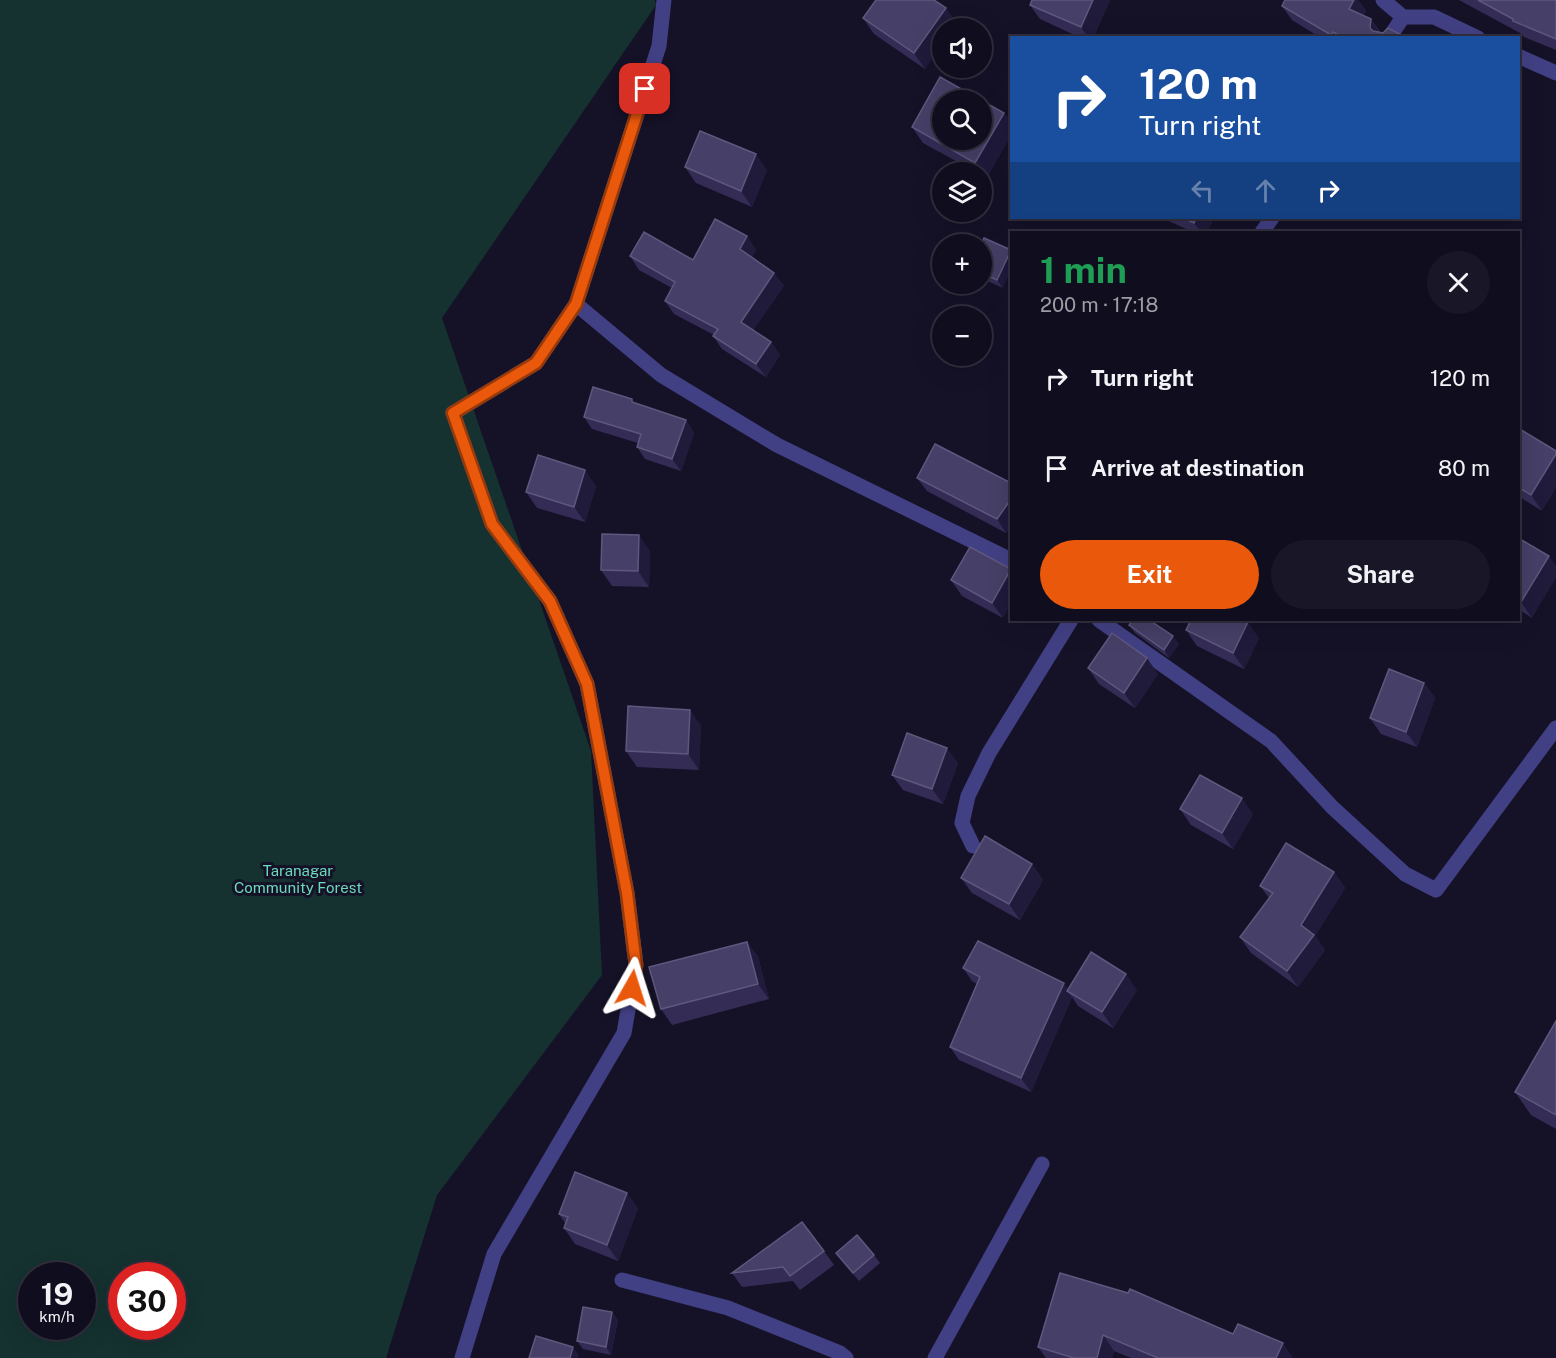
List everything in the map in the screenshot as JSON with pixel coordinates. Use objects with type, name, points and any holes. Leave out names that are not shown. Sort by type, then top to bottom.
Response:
[{"type":"street","points":[[462,1358],[494,1254],[624,1033],[636,965],[627,893],[587,684],[550,601],[492,524],[453,413],[536,363],[576,304],[660,46],[664,0]]},
{"type":"street","points":[[1383,0],[1403,17],[1434,17],[1474,36]]},
{"type":"street","points":[[1390,36],[1403,17]]},
{"type":"street","points":[[1520,57],[1556,74]]},
{"type":"street","points":[[576,304],[662,375],[777,445],[1010,560]]},
{"type":"street","points":[[973,846],[962,823],[968,796],[989,753],[1070,621]]},
{"type":"street","points":[[1100,621],[1271,741],[1332,807],[1405,874],[1436,890],[1556,728]]},
{"type":"street","points":[[936,1358],[1042,1164]]},
{"type":"street","points":[[621,1280],[728,1308],[840,1353],[846,1358]]},
{"type":"green space","name":"Taranagar Community Forest","points":[[0,0],[655,0],[656,5],[442,318],[591,751],[602,975],[437,1195],[386,1358],[0,1358]]},
{"type":"building","points":[[876,0],[934,0],[946,8],[939,18],[932,18],[932,28],[914,53],[863,18]]},
{"type":"building","points":[[1032,0],[1093,0],[1081,27],[1030,5]]},
{"type":"building","points":[[1285,0],[1354,0],[1349,9],[1371,19],[1370,28],[1373,31],[1383,33],[1388,28],[1403,36],[1340,36],[1333,32],[1331,35],[1282,6]]},
{"type":"building","points":[[1478,0],[1556,0],[1556,39],[1513,21]]},
{"type":"building","points":[[939,78],[963,90],[933,90]]},
{"type":"building","points":[[932,91],[932,138],[912,127]]},
{"type":"building","points":[[992,106],[1004,113],[992,134]]},
{"type":"building","points":[[700,131],[756,154],[741,191],[685,167]]},
{"type":"building","points":[[952,150],[983,150],[976,162],[973,162]]},
{"type":"building","points":[[715,219],[747,236],[740,249],[774,273],[741,322],[771,342],[756,364],[713,336],[718,329],[665,301],[675,282],[630,256],[644,232],[693,260]]},
{"type":"building","points":[[992,242],[1010,250],[997,280],[992,278]]},
{"type":"building","points":[[593,387],[686,420],[672,459],[637,447],[641,434],[584,417]]},
{"type":"building","points":[[1520,429],[1556,451],[1531,495],[1520,488]]},
{"type":"building","points":[[935,444],[1010,482],[1010,500],[997,519],[917,478]]},
{"type":"building","points":[[538,455],[585,470],[574,507],[526,492]]},
{"type":"building","points":[[602,534],[639,535],[638,571],[601,570]]},
{"type":"building","points":[[1520,539],[1549,556],[1520,601]]},
{"type":"building","points":[[970,547],[1010,568],[992,603],[951,580]]},
{"type":"building","points":[[1132,621],[1150,621],[1173,636],[1164,650],[1129,625]]},
{"type":"building","points":[[1190,621],[1248,622],[1233,653],[1186,630]]},
{"type":"building","points":[[1112,633],[1147,658],[1124,693],[1088,668]]},
{"type":"building","points":[[1389,669],[1424,683],[1406,732],[1370,718]]},
{"type":"building","points":[[628,706],[690,710],[688,754],[626,751]]},
{"type":"building","points":[[907,733],[947,748],[932,789],[892,775]]},
{"type":"building","points":[[1200,775],[1242,798],[1222,833],[1180,809]]},
{"type":"building","points":[[985,836],[1032,864],[1009,904],[961,878]]},
{"type":"building","points":[[1286,843],[1334,872],[1301,925],[1314,935],[1287,971],[1240,937],[1273,893],[1260,886]]},
{"type":"building","points":[[978,941],[1064,983],[1021,1078],[950,1047],[980,977],[963,968]]},
{"type":"building","points":[[747,942],[758,984],[661,1009],[649,967]]},
{"type":"building","points":[[1091,952],[1126,974],[1102,1012],[1067,991]]},
{"type":"building","points":[[1556,1021],[1556,1115],[1515,1092]]},
{"type":"building","points":[[575,1172],[627,1193],[607,1245],[564,1228],[568,1217],[559,1214]]},
{"type":"building","points":[[802,1222],[824,1251],[790,1276],[783,1267],[732,1273]]},
{"type":"building","points":[[857,1235],[874,1255],[853,1273],[836,1253]]},
{"type":"building","points":[[1060,1273],[1128,1293],[1130,1289],[1233,1334],[1238,1324],[1283,1343],[1276,1358],[1158,1358],[1103,1335],[1097,1358],[1074,1358],[1038,1347]]},
{"type":"building","points":[[583,1307],[612,1312],[606,1347],[577,1341]]},
{"type":"building","points":[[536,1336],[573,1347],[570,1358],[529,1358]]},
{"type":"route","points":[[632,988],[636,965],[627,893],[587,684],[550,601],[492,524],[453,413],[536,363],[576,304],[645,89]]}]
